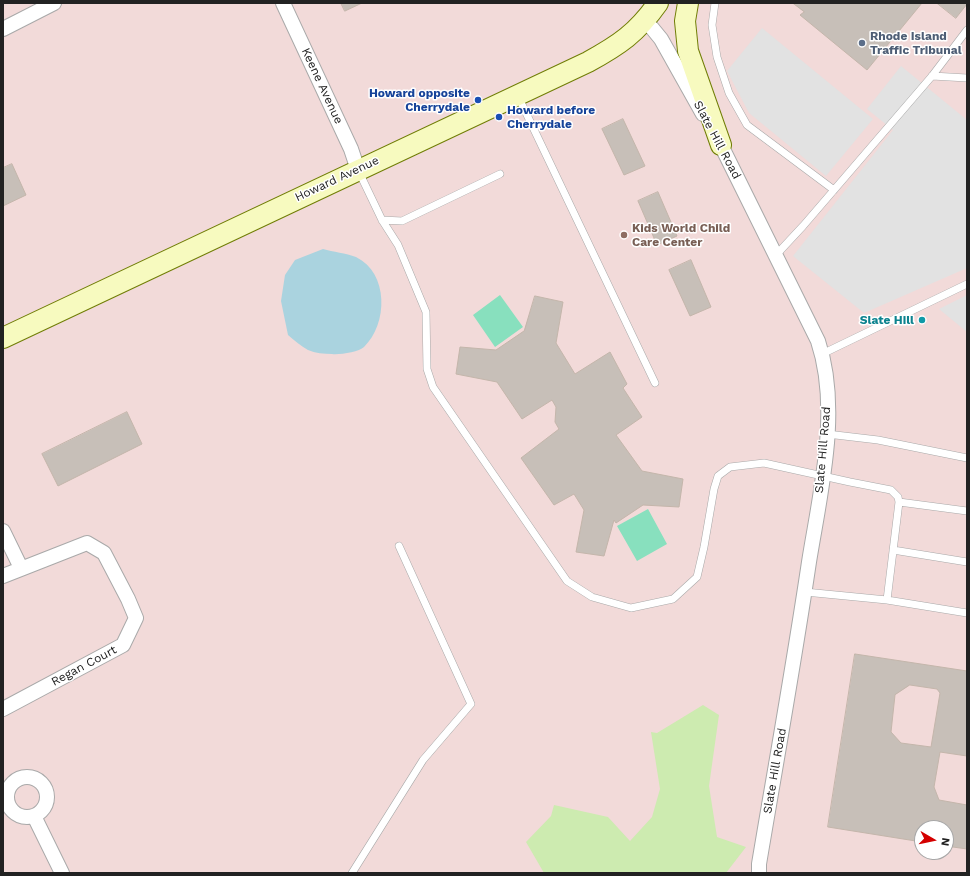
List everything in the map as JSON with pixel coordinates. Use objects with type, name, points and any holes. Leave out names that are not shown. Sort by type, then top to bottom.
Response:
[{"type":"street","points":[[3,29],[54,3]]},
{"type":"street","name":"Keene Avenue","points":[[283,3],[351,149],[358,170]]},
{"type":"street","name":"Howard Avenue","points":[[3,338],[603,53],[627,38],[644,22],[658,3]]},
{"type":"street","points":[[688,3],[685,21],[688,51],[721,145]]},
{"type":"street","name":"Slate Hill Road","points":[[644,22],[652,28],[661,39],[721,145],[811,327],[822,354],[825,371],[827,390],[827,434],[822,476],[805,592],[759,864],[759,873]]},
{"type":"street","points":[[3,531],[21,568]]},
{"type":"street","name":"Regan Court","points":[[3,576],[87,543],[104,553],[128,599],[136,618],[123,645],[3,709]]},
{"type":"street","points":[[34,816],[62,873]]},
{"type":"lane","points":[[715,3],[712,25],[718,56],[729,93],[747,125],[834,190]]},
{"type":"lane","points":[[776,255],[803,226],[932,76],[967,30]]},
{"type":"lane","points":[[932,76],[967,78]]},
{"type":"lane","points":[[517,94],[655,383]]},
{"type":"lane","points":[[358,170],[382,220],[398,245],[426,312],[427,369],[433,387],[567,581],[592,598],[631,608],[673,599],[697,577],[714,489],[718,476],[730,467],[764,463],[891,490],[898,498],[899,502],[887,600]]},
{"type":"lane","points":[[382,220],[402,221],[500,174]]},
{"type":"lane","points":[[822,354],[967,284]]},
{"type":"lane","points":[[827,434],[878,440],[967,458]]},
{"type":"lane","points":[[899,502],[967,511]]},
{"type":"lane","points":[[352,873],[423,760],[471,704],[399,546]]},
{"type":"lane","points":[[893,550],[967,562]]},
{"type":"lane","points":[[805,592],[887,600],[967,613]]},
{"type":"shaded area","points":[[3,3],[967,3],[967,873],[3,873]]},
{"type":"shaded area","points":[[762,28],[873,119],[826,176],[749,113],[727,71]]},
{"type":"shaded area","points":[[901,66],[967,120],[967,268],[864,313],[793,256],[893,130],[867,109]]},
{"type":"shaded area","points":[[967,295],[967,332],[939,309]]},
{"type":"green space","points":[[500,295],[523,327],[495,347],[473,315]]},
{"type":"green space","points":[[648,509],[667,544],[637,561],[617,526]]},
{"type":"green space","points":[[703,705],[719,715],[709,786],[717,837],[746,847],[726,873],[544,873],[526,842],[551,816],[554,805],[608,817],[630,841],[652,817],[660,789],[651,732],[657,733]]},
{"type":"water","points":[[323,249],[356,257],[367,265],[375,275],[379,286],[381,313],[378,325],[372,337],[364,347],[349,353],[317,353],[305,348],[288,335],[281,301],[285,275],[295,260]]},
{"type":"building","points":[[341,3],[362,3],[345,11]]},
{"type":"building","name":"Rhode Island Traffic Tribunal","points":[[793,3],[922,3],[867,70],[800,15],[804,12]]},
{"type":"building","name":"Rhode Island Traffic Tribunal","points":[[937,3],[967,3],[967,4],[956,18]]},
{"type":"building","points":[[623,119],[645,166],[624,175],[602,129]]},
{"type":"building","points":[[12,164],[26,195],[3,206],[3,168]]},
{"type":"building","points":[[658,192],[677,236],[657,245],[638,201]]},
{"type":"building","points":[[691,260],[711,307],[690,316],[669,270]]},
{"type":"building","points":[[535,296],[563,302],[556,343],[575,374],[610,352],[627,384],[623,388],[642,417],[616,435],[642,471],[683,479],[679,507],[643,505],[616,523],[614,520],[604,556],[576,552],[584,510],[574,494],[554,505],[521,458],[559,429],[555,422],[556,407],[552,400],[522,419],[497,382],[456,374],[460,347],[496,350],[524,331]]},
{"type":"building","points":[[127,412],[142,444],[58,486],[42,454]]},
{"type":"building","points":[[855,654],[967,671],[967,756],[940,752],[934,787],[939,800],[967,805],[967,849],[954,847],[954,820],[914,820],[914,841],[828,827]],"holes":[[[910,685],[937,689],[940,693],[931,747],[901,743],[891,732],[895,695]]]},
{"type":"place","name":"Rhode Island Traffic Tribunal","points":[[862,43]]},
{"type":"place","name":"Howard opposite Cherrydale","points":[[478,100]]},
{"type":"place","name":"Howard before Cherrydale","points":[[499,117]]},
{"type":"place","name":"Kids World Child Care Center","points":[[624,235]]},
{"type":"place","name":"Slate Hill","points":[[922,320]]}]
